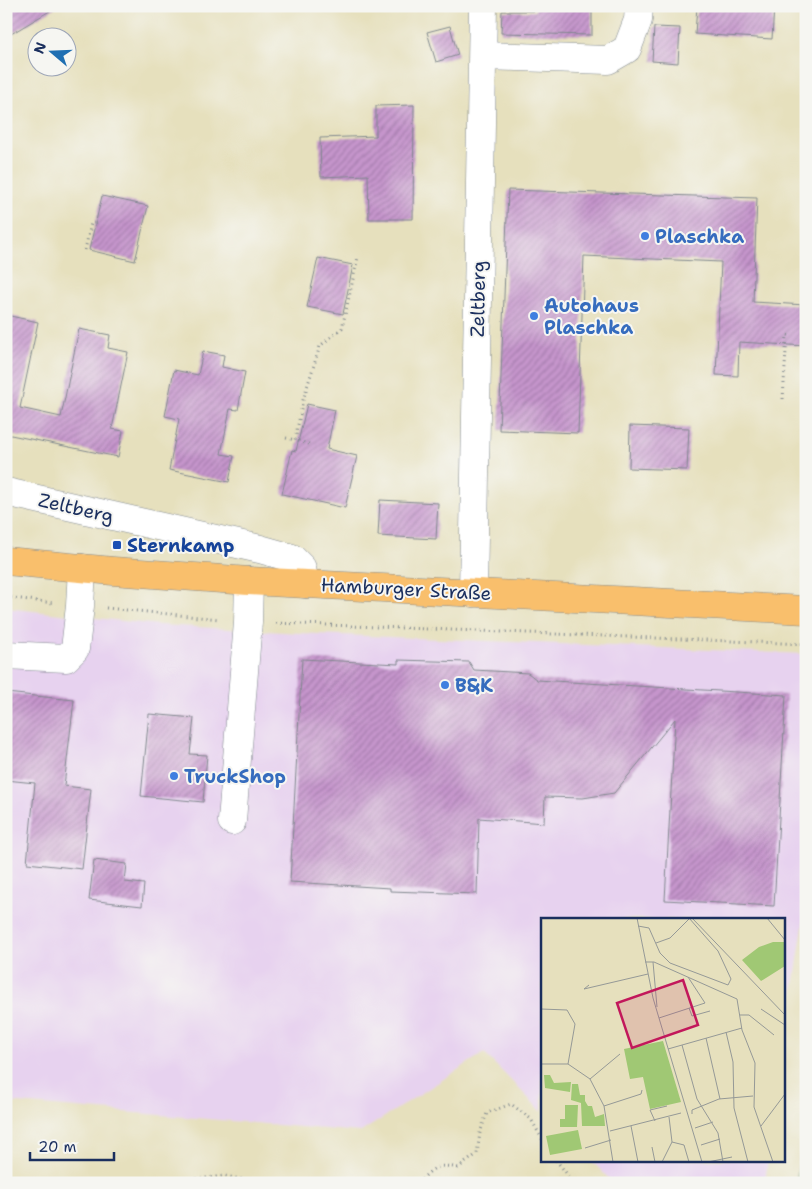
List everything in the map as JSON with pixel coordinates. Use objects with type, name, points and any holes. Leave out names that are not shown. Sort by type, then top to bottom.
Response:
[{"type":"main road","name":"Hamburger Straße","points":[[6,561],[249,581],[806,610]]},
{"type":"street","name":"Zeltberg","points":[[473,593],[483,6]]},
{"type":"street","points":[[482,56],[608,60],[628,49],[638,20],[639,6]]},
{"type":"street","name":"Zeltberg","points":[[6,492],[292,558],[302,568],[305,584]]},
{"type":"street","points":[[6,655],[66,658],[75,649],[82,568]]},
{"type":"street","points":[[232,821],[248,622],[249,581]]},
{"type":"path","points":[[85,250],[91,223],[95,223]]},
{"type":"path","points":[[294,440],[303,400],[320,346],[342,328],[358,257]]},
{"type":"path","points":[[783,399],[787,335],[792,336]]},
{"type":"path","points":[[286,438],[309,444]]},
{"type":"path","points":[[6,597],[248,622],[806,644]]},
{"type":"path","points":[[418,1183],[432,1168],[445,1165],[458,1168],[477,1154],[480,1132],[487,1113],[511,1104],[531,1119],[541,1137]]},
{"type":"path","points":[[558,1162],[574,1183]]},
{"type":"path","points":[[156,1183],[225,1176],[262,1183]]},
{"type":"shaded area","points":[[6,608],[159,625],[317,634],[806,654],[806,918],[804,919],[784,1052],[784,918],[541,918],[541,1111],[484,1053],[361,1132],[6,1102]]},
{"type":"shaded area","points":[[593,1162],[768,1162],[765,1183],[613,1183]]},
{"type":"green space","points":[[806,1114],[806,1183],[796,1183]]},
{"type":"building","points":[[6,6],[58,6],[6,37]]},
{"type":"building","points":[[535,6],[592,6],[592,35],[501,33],[502,11],[535,11]]},
{"type":"building","points":[[697,6],[774,6],[772,39],[695,34]]},
{"type":"building","points":[[450,26],[458,55],[436,62],[427,32]]},
{"type":"building","points":[[654,27],[680,28],[678,63],[652,61]]},
{"type":"building","points":[[414,105],[413,219],[369,219],[368,175],[321,177],[320,138],[376,136],[376,106]]},
{"type":"building","points":[[508,190],[757,198],[753,302],[806,305],[806,346],[739,342],[738,376],[716,375],[721,262],[584,256],[578,433],[499,430]]},
{"type":"building","points":[[102,196],[148,206],[135,261],[89,250]]},
{"type":"building","points":[[318,258],[353,265],[343,314],[307,307]]},
{"type":"building","points":[[6,315],[38,322],[20,408],[61,417],[79,329],[110,335],[108,348],[128,352],[112,429],[123,431],[118,457],[6,434]]},
{"type":"building","points":[[203,351],[224,355],[222,367],[245,372],[238,410],[230,409],[221,454],[234,456],[229,482],[169,470],[179,419],[165,416],[174,370],[198,375]]},
{"type":"building","points":[[307,404],[335,410],[327,449],[357,456],[345,508],[282,494],[292,450],[296,451]]},
{"type":"building","points":[[630,426],[689,428],[687,470],[629,468]]},
{"type":"building","points":[[380,500],[438,503],[436,539],[378,536]]},
{"type":"building","points":[[302,659],[398,664],[398,660],[469,662],[474,670],[528,673],[537,680],[786,695],[774,906],[665,900],[675,719],[614,793],[583,798],[545,797],[544,823],[479,818],[477,894],[390,891],[390,888],[290,882]]},
{"type":"building","points":[[6,693],[74,700],[64,786],[91,789],[82,869],[27,863],[35,783],[6,780]]},
{"type":"building","name":"TruckShop","points":[[149,714],[194,718],[190,754],[207,755],[203,802],[141,796]]},
{"type":"building","points":[[94,860],[127,864],[125,882],[144,884],[142,906],[89,900]]},
{"type":"place","name":"Plaschka","points":[[645,236]]},
{"type":"place","name":"Autohaus Plaschka","points":[[534,316]]},
{"type":"place","name":"Sternkamp","points":[[117,545]]},
{"type":"place","name":"B&K","points":[[445,685]]},
{"type":"place","name":"TruckShop","points":[[174,776]]}]
